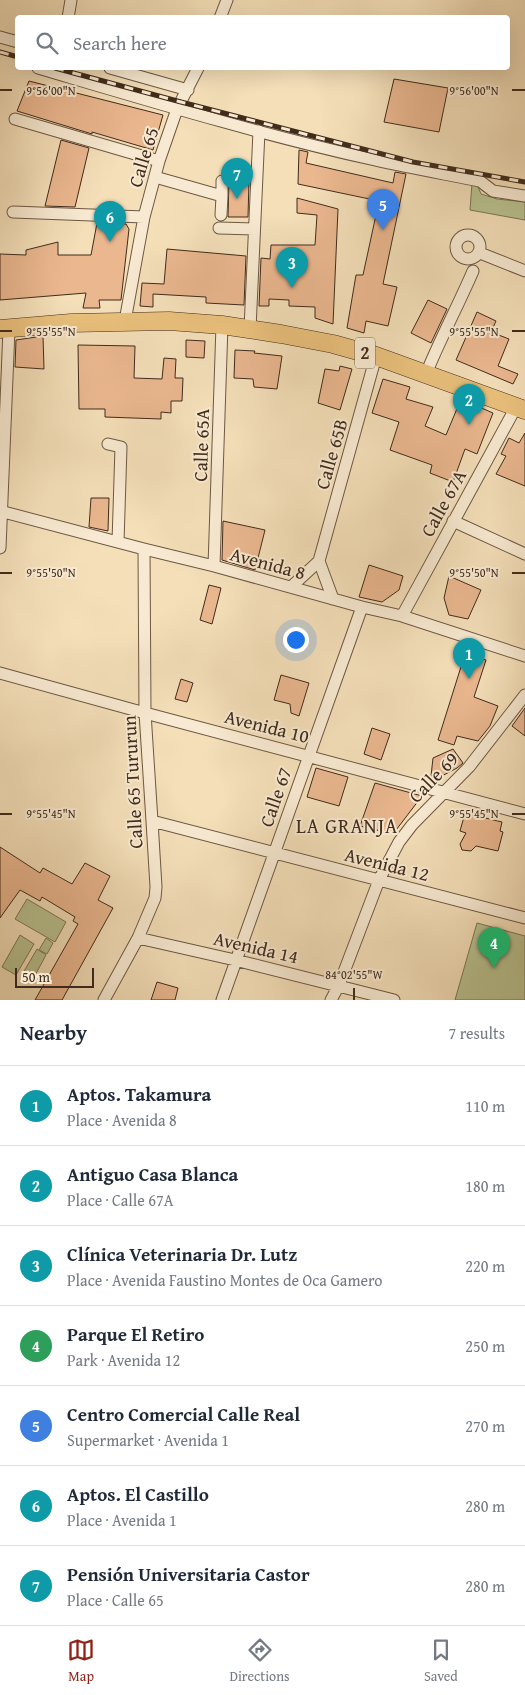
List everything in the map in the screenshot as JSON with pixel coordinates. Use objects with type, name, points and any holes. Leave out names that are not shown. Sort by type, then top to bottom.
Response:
[{"type":"highway","name":"2","points":[[4,329],[71,323],[125,321],[169,321],[250,329],[333,344],[376,356],[520,409]]},
{"type":"street","points":[[68,15],[71,0]]},
{"type":"street","points":[[221,15],[227,0]]},
{"type":"street","points":[[0,37],[15,41]]},
{"type":"street","points":[[45,70],[259,131],[375,160],[480,181],[493,191],[525,196]]},
{"type":"street","points":[[117,70],[188,90]]},
{"type":"street","name":"Calle 65","points":[[125,321],[144,217],[159,161],[177,109],[197,70]]},
{"type":"street","points":[[15,119],[159,161]]},
{"type":"street","points":[[250,329],[259,131]]},
{"type":"street","points":[[155,177],[222,196]]},
{"type":"street","points":[[221,215],[222,181]]},
{"type":"street","points":[[13,212],[144,217]]},
{"type":"street","points":[[219,228],[254,229]]},
{"type":"street","points":[[480,253],[525,271]]},
{"type":"street","points":[[426,374],[436,348],[458,306],[473,271]]},
{"type":"street","name":"Calle 65A","points":[[214,566],[222,325]]},
{"type":"street","points":[[0,548],[4,329]]},
{"type":"street","name":"Calle 65B","points":[[319,561],[376,356]]},
{"type":"street","name":"Calle 67A","points":[[402,616],[453,521],[520,409]]},
{"type":"street","points":[[108,444],[121,447],[118,542]]},
{"type":"street","name":"Avenida 8","points":[[1,511],[402,616],[525,656]]},
{"type":"street","points":[[453,521],[525,554]]},
{"type":"street","name":"Calle 65 Tururun","points":[[104,1000],[138,938],[155,898],[156,886],[145,713],[144,549]]},
{"type":"street","points":[[291,587],[319,561],[333,599]]},
{"type":"street","name":"Calle 67","points":[[222,1000],[362,607]]},
{"type":"street","name":"Avenida 10","points":[[0,673],[525,814]]},
{"type":"street","name":"Calle 69","points":[[331,1000],[339,985],[379,880],[399,842],[412,825],[469,767],[525,696]]},
{"type":"street","name":"Avenida 12","points":[[152,821],[525,918]]},
{"type":"street","name":"Avenida 14","points":[[138,938],[339,985],[394,1000]]},
{"type":"green space","points":[[472,183],[477,184],[481,194],[497,199],[525,202],[525,220],[470,210]]},
{"type":"green space","points":[[27,899],[66,922],[55,942],[15,919]]},
{"type":"green space","points":[[477,923],[525,936],[525,1000],[455,1000]]},
{"type":"green space","points":[[20,935],[34,944],[16,975],[2,967]]},
{"type":"green space","points":[[46,938],[53,943],[47,954],[39,950]]},
{"type":"green space","points":[[37,949],[46,955],[33,979],[23,973]]},
{"type":"building","points":[[394,79],[448,88],[439,132],[384,122]]},
{"type":"building","points":[[29,81],[163,115],[153,150],[17,111]]},
{"type":"building","points":[[61,140],[89,148],[75,207],[45,206]]},
{"type":"building","points":[[299,150],[308,152],[306,163],[393,183],[395,172],[406,174],[383,284],[397,287],[388,326],[366,321],[364,333],[347,328],[356,275],[363,275],[379,201],[298,184]]},
{"type":"building","points":[[229,180],[249,181],[248,217],[228,217]]},
{"type":"building","points":[[297,198],[338,209],[333,324],[315,318],[315,307],[289,306],[289,300],[269,299],[269,306],[259,306],[261,258],[270,259],[271,245],[315,245],[317,215],[297,213]]},
{"type":"building","points":[[97,223],[126,224],[129,229],[121,300],[99,300],[100,308],[83,308],[86,293],[0,300],[0,254],[26,255],[26,250],[58,242],[58,255],[91,255]]},
{"type":"building","points":[[167,249],[246,256],[244,305],[206,303],[206,297],[153,294],[153,307],[140,306],[142,283],[164,284]]},
{"type":"building","points":[[428,300],[447,309],[431,343],[411,333]]},
{"type":"building","points":[[477,312],[496,321],[491,332],[509,339],[498,366],[518,374],[513,384],[456,360]]},
{"type":"building","points":[[43,336],[44,369],[15,367],[16,340]]},
{"type":"building","points":[[186,340],[205,341],[204,358],[186,357]]},
{"type":"building","points":[[78,345],[135,346],[134,378],[162,379],[164,358],[176,359],[175,378],[183,378],[182,401],[171,401],[171,413],[161,412],[161,419],[105,417],[105,409],[79,409]]},
{"type":"building","points":[[235,350],[255,351],[254,353],[282,356],[277,389],[254,387],[253,379],[234,378]]},
{"type":"building","points":[[340,366],[352,369],[340,410],[318,403],[325,369],[339,371]]},
{"type":"building","points":[[383,379],[410,387],[406,399],[433,407],[425,426],[446,435],[461,399],[493,413],[477,454],[465,449],[453,482],[430,473],[432,465],[390,450],[399,422],[372,413]]},
{"type":"building","points":[[525,433],[525,486],[496,474],[506,456],[501,454],[509,438],[519,443]]},
{"type":"building","points":[[91,498],[109,498],[108,531],[89,527]]},
{"type":"building","points":[[223,521],[265,530],[255,570],[222,560]]},
{"type":"building","points":[[369,565],[403,576],[399,590],[382,602],[359,597]]},
{"type":"building","points":[[449,576],[481,590],[468,619],[449,615],[444,598]]},
{"type":"building","points":[[209,585],[221,588],[212,624],[200,620]]},
{"type":"building","points":[[465,654],[486,660],[474,697],[498,706],[490,726],[478,741],[457,736],[454,745],[438,740]]},
{"type":"building","points":[[281,675],[309,683],[299,716],[291,713],[290,704],[274,700]]},
{"type":"building","points":[[181,679],[193,683],[187,702],[175,699]]},
{"type":"building","points":[[525,708],[525,736],[512,726]]},
{"type":"building","points":[[372,728],[390,734],[381,760],[364,754]]},
{"type":"building","points":[[453,749],[463,763],[438,778],[431,776],[433,758]]},
{"type":"building","points":[[316,768],[348,777],[339,806],[307,797]]},
{"type":"building","points":[[375,783],[422,796],[393,834],[360,826]]},
{"type":"building","points":[[465,813],[502,822],[500,831],[503,832],[498,851],[476,846],[471,851],[462,850],[460,844],[466,833],[460,831]]},
{"type":"building","points":[[0,847],[40,873],[43,868],[72,884],[85,863],[110,876],[98,900],[113,908],[62,1000],[35,1000],[78,924],[73,921],[75,917],[42,897],[40,901],[20,890],[0,918]]},
{"type":"building","points":[[157,982],[178,988],[175,1000],[151,1000]]},
{"type":"railway","points":[[0,52],[15,56]]},
{"type":"railway","points":[[62,70],[413,162],[525,182]]},
{"type":"place","name":"Pensión Universitaria Castor","points":[[237,199]]},
{"type":"place","name":"Centro Comercial Calle Real","points":[[383,230]]},
{"type":"place","name":"Aptos. El Castillo","points":[[110,242]]},
{"type":"place","name":"Clínica Veterinaria Dr. Lutz","points":[[292,288]]},
{"type":"place","name":"Antiguo Casa Blanca","points":[[469,425]]},
{"type":"place","name":"Aptos. Takamura","points":[[469,679]]},
{"type":"place","name":"Parque El Retiro","points":[[494,968]]},
{"type":"district","name":"LA GRANJA","points":[[347,826]]}]
